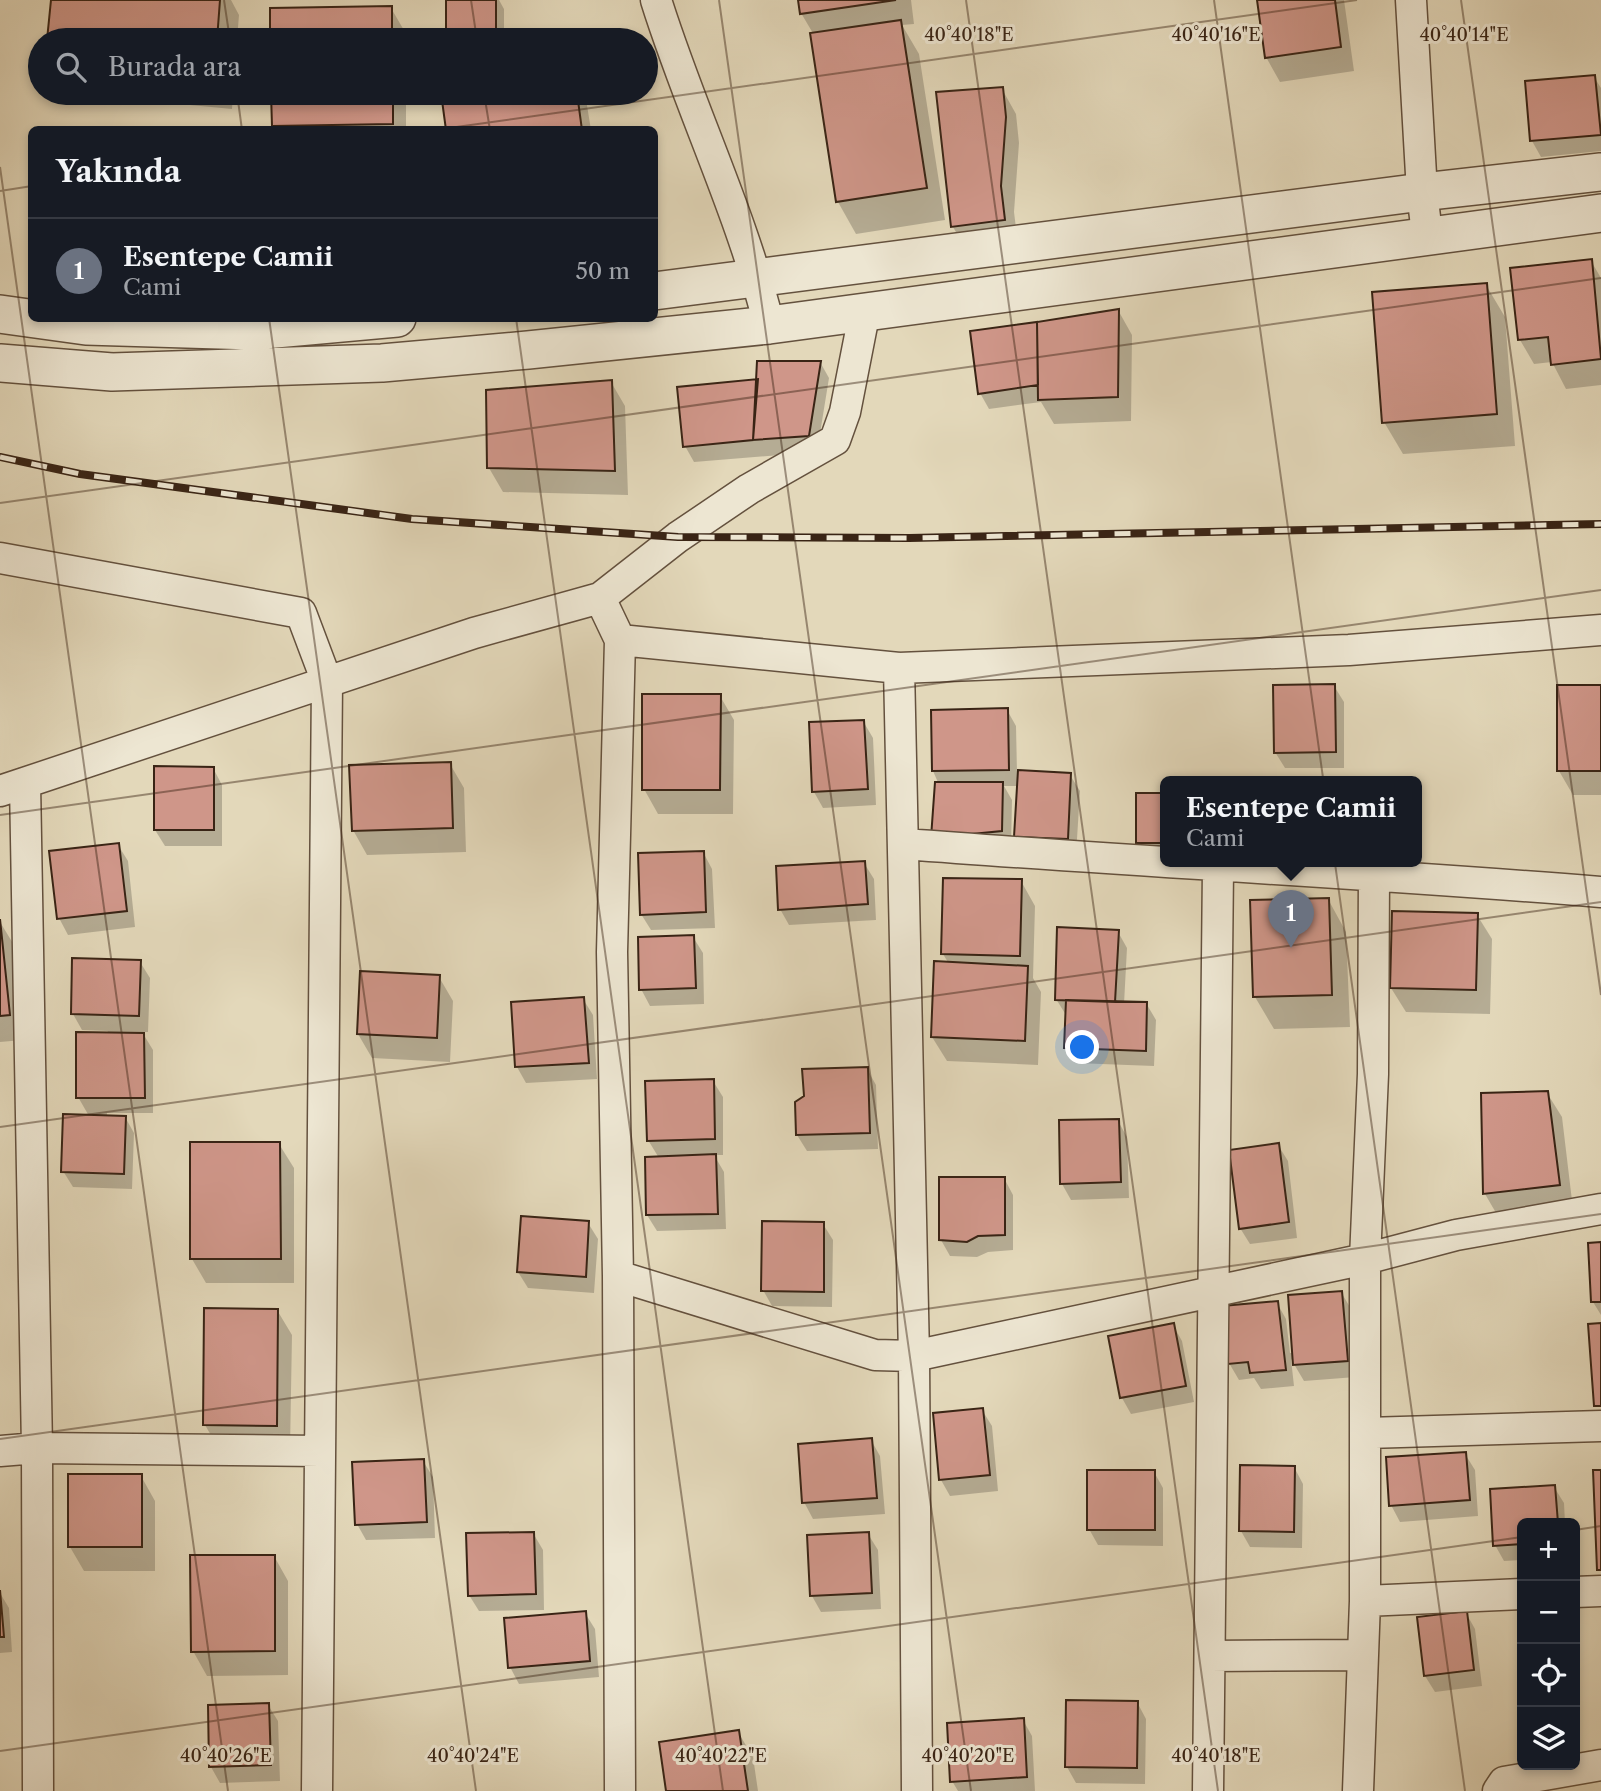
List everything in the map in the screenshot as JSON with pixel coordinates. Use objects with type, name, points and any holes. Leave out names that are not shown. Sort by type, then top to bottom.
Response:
[{"type":"street","points":[[656,0],[673,54],[758,279],[769,325]]},
{"type":"street","points":[[1411,0],[1422,192],[1427,234]]},
{"type":"street","points":[[658,291],[1422,192],[1601,172]]},
{"type":"street","points":[[0,363],[112,372],[382,363],[769,325],[1427,234],[1601,213]]},
{"type":"street","points":[[38,1791],[37,1448],[12,787],[474,633],[600,598],[678,537],[748,489],[835,440],[845,412],[864,310]]},
{"type":"street","points":[[0,314],[28,318]]},
{"type":"street","points":[[57,322],[86,326],[253,331],[353,322]]},
{"type":"street","points":[[0,558],[301,613],[327,682],[317,1791]]},
{"type":"street","points":[[600,598],[620,640],[612,952],[618,1276],[620,1791]]},
{"type":"street","points":[[620,640],[899,668],[1349,650],[1601,631]]},
{"type":"street","points":[[899,668],[905,844],[914,1356],[917,1791]]},
{"type":"street","points":[[905,844],[1160,864]]},
{"type":"street","points":[[1205,867],[1374,874],[1601,892]]},
{"type":"street","points":[[1208,1791],[1218,868]]},
{"type":"street","points":[[1358,1791],[1365,1601],[1365,1259],[1373,1074],[1374,874]]},
{"type":"street","points":[[618,1276],[875,1355],[914,1356],[1365,1259],[1455,1235],[1601,1209]]},
{"type":"street","points":[[1367,1433],[1601,1426]]},
{"type":"street","points":[[0,1451],[37,1448],[318,1451]]},
{"type":"street","points":[[1580,1592],[1601,1591]]},
{"type":"street","points":[[1365,1601],[1517,1594]]},
{"type":"street","points":[[1211,1656],[1363,1655]]},
{"type":"street","points":[[1498,1791],[1504,1782],[1601,1765]]},
{"type":"building","points":[[51,0],[220,0],[218,28],[48,28]]},
{"type":"building","points":[[446,0],[496,0],[496,28],[446,28]]},
{"type":"building","points":[[798,0],[896,0],[800,14]]},
{"type":"building","points":[[1257,0],[1335,0],[1341,47],[1265,58]]},
{"type":"building","points":[[392,6],[392,28],[270,28],[270,8]]},
{"type":"building","points":[[901,20],[927,188],[836,202],[810,33]]},
{"type":"building","points":[[1595,75],[1601,135],[1530,141],[1525,81]]},
{"type":"building","points":[[1003,87],[1006,117],[1001,186],[1005,220],[951,227],[936,92]]},
{"type":"building","points":[[271,105],[393,105],[393,124],[272,126]]},
{"type":"building","points":[[443,105],[579,105],[581,126],[445,126]]},
{"type":"building","points":[[1592,259],[1601,359],[1551,365],[1548,337],[1518,340],[1510,268]]},
{"type":"building","points":[[1487,283],[1497,414],[1382,423],[1372,292]]},
{"type":"building","points":[[1119,309],[1118,397],[1038,400],[1037,322]]},
{"type":"building","points":[[1037,322],[1038,385],[978,394],[970,331]]},
{"type":"building","points":[[757,361],[821,361],[809,436],[753,440]]},
{"type":"building","points":[[758,379],[753,440],[683,447],[677,387]]},
{"type":"building","points":[[612,380],[615,471],[487,468],[486,390]]},
{"type":"building","points":[[1335,684],[1336,752],[1274,753],[1273,685]]},
{"type":"building","points":[[1557,685],[1601,685],[1601,771],[1557,771]]},
{"type":"building","points":[[642,694],[721,694],[720,790],[642,790]]},
{"type":"building","points":[[1008,708],[1009,770],[932,771],[931,710]]},
{"type":"building","points":[[864,720],[868,789],[812,792],[809,722]]},
{"type":"building","points":[[451,762],[453,828],[352,831],[349,765]]},
{"type":"building","points":[[154,766],[214,767],[214,830],[154,830]]},
{"type":"building","points":[[1018,770],[1071,773],[1068,839],[1014,837]]},
{"type":"building","points":[[935,782],[1003,782],[1002,831],[931,838]]},
{"type":"building","points":[[1136,793],[1160,793],[1160,843],[1136,843]]},
{"type":"building","points":[[119,843],[127,911],[57,919],[49,851]]},
{"type":"building","points":[[704,851],[706,912],[640,915],[638,853]]},
{"type":"building","points":[[865,861],[868,904],[778,910],[776,866]]},
{"type":"building","points":[[943,878],[1022,879],[1020,956],[941,954]]},
{"type":"building","points":[[1329,898],[1332,995],[1253,997],[1250,900]]},
{"type":"building","points":[[1392,911],[1478,913],[1476,990],[1390,988]]},
{"type":"building","points":[[0,919],[10,1015],[0,1016]]},
{"type":"building","points":[[1057,927],[1119,930],[1115,1002],[1055,1000]]},
{"type":"building","points":[[694,935],[696,988],[639,990],[638,937]]},
{"type":"building","points":[[72,958],[141,960],[139,1016],[71,1014]]},
{"type":"building","points":[[934,961],[1028,966],[1025,1041],[931,1037]]},
{"type":"building","points":[[360,971],[440,975],[437,1038],[357,1034]]},
{"type":"building","points":[[584,997],[589,1063],[515,1067],[511,1002]]},
{"type":"building","points":[[1066,1000],[1147,1002],[1146,1051],[1064,1048]]},
{"type":"building","points":[[76,1032],[144,1033],[145,1098],[76,1098]]},
{"type":"building","points":[[868,1067],[870,1133],[796,1135],[795,1102],[804,1096],[802,1069]]},
{"type":"building","points":[[714,1079],[715,1139],[647,1141],[645,1081]]},
{"type":"building","points":[[1548,1091],[1560,1185],[1483,1194],[1481,1093]]},
{"type":"building","points":[[63,1114],[126,1116],[124,1174],[61,1172]]},
{"type":"building","points":[[1119,1119],[1121,1182],[1060,1184],[1059,1120]]},
{"type":"building","points":[[190,1142],[280,1142],[281,1259],[190,1259]]},
{"type":"building","points":[[1279,1143],[1289,1222],[1239,1229],[1229,1150]]},
{"type":"building","points":[[716,1154],[718,1214],[646,1215],[645,1157]]},
{"type":"building","points":[[939,1177],[1005,1177],[1005,1235],[978,1236],[967,1242],[939,1240]]},
{"type":"building","points":[[521,1216],[589,1221],[586,1277],[517,1272]]},
{"type":"building","points":[[762,1221],[824,1222],[824,1292],[761,1291]]},
{"type":"building","points":[[1601,1242],[1601,1302],[1591,1302],[1588,1243]]},
{"type":"building","points":[[1342,1291],[1348,1361],[1293,1365],[1288,1295]]},
{"type":"building","points":[[1278,1301],[1286,1370],[1250,1373],[1248,1362],[1228,1364],[1222,1306]]},
{"type":"building","points":[[204,1308],[278,1309],[277,1426],[203,1425]]},
{"type":"building","points":[[1174,1323],[1186,1386],[1120,1398],[1108,1336]]},
{"type":"building","points":[[1601,1323],[1601,1406],[1594,1406],[1588,1324]]},
{"type":"building","points":[[983,1408],[990,1475],[939,1480],[933,1413]]},
{"type":"building","points":[[872,1438],[877,1498],[802,1503],[798,1444]]},
{"type":"building","points":[[1466,1452],[1470,1500],[1389,1506],[1386,1457]]},
{"type":"building","points":[[424,1459],[427,1522],[355,1525],[352,1462]]},
{"type":"building","points":[[1240,1465],[1295,1466],[1294,1532],[1239,1531]]},
{"type":"building","points":[[1087,1470],[1155,1470],[1155,1530],[1087,1530]]},
{"type":"building","points":[[1593,1470],[1601,1470],[1601,1570],[1597,1570]]},
{"type":"building","points":[[68,1474],[142,1474],[142,1547],[68,1547]]},
{"type":"building","points":[[1555,1485],[1558,1518],[1517,1518],[1517,1544],[1493,1546],[1490,1489]]},
{"type":"building","points":[[534,1532],[536,1594],[468,1596],[466,1533]]},
{"type":"building","points":[[869,1532],[872,1593],[810,1596],[807,1535]]},
{"type":"building","points":[[190,1555],[275,1555],[275,1651],[191,1652]]},
{"type":"building","points":[[0,1590],[4,1637],[0,1637]]},
{"type":"building","points":[[586,1611],[590,1661],[508,1668],[504,1618]]},
{"type":"building","points":[[1467,1611],[1474,1670],[1424,1676],[1417,1617]]},
{"type":"building","points":[[1066,1700],[1138,1701],[1137,1768],[1065,1767]]},
{"type":"building","points":[[269,1703],[271,1765],[209,1767],[208,1705]]},
{"type":"building","points":[[1024,1718],[1027,1777],[950,1782],[947,1723]]},
{"type":"building","points":[[739,1730],[748,1791],[666,1791],[659,1742]]},
{"type":"railway","points":[[0,457],[80,474],[412,519],[678,537],[909,538],[1601,524]]},
{"type":"place","name":"Esentepe Camii","points":[[1291,948]]}]
